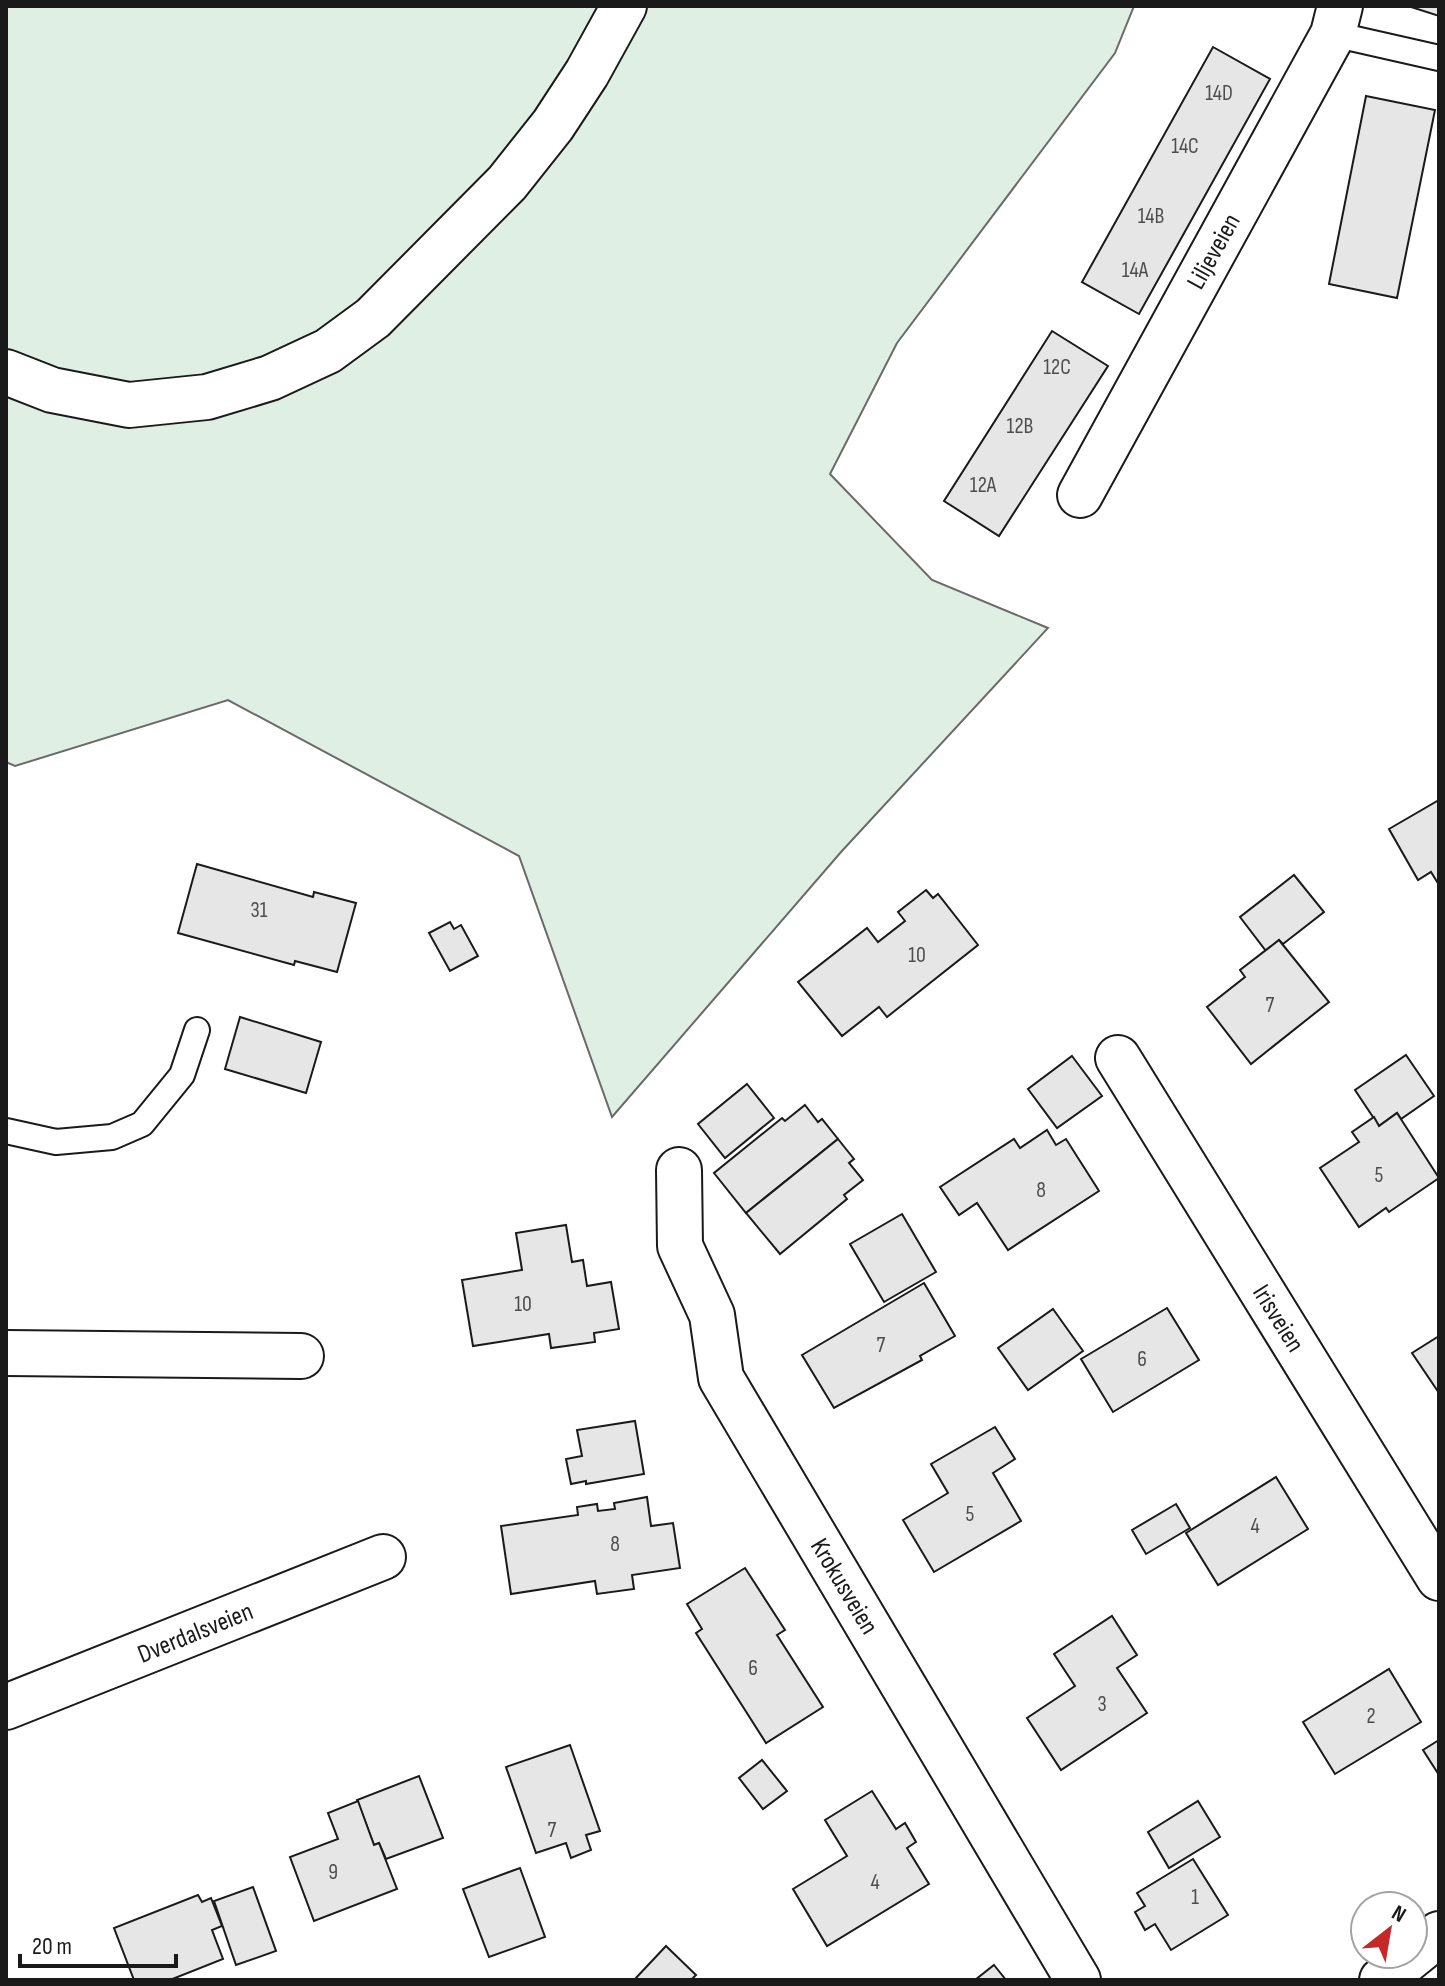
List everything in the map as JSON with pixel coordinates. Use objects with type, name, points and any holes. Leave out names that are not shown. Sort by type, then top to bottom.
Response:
[{"type":"street","points":[[6,372],[52,390],[129,405],[207,397],[270,378],[328,351],[373,318],[507,183],[562,112],[624,6]]},
{"type":"street","name":"Liljeveien","points":[[1080,495],[1336,20]]},
{"type":"street","name":"Irisveien","points":[[1118,1058],[1439,1578]]},
{"type":"street","name":"Krokusveien","points":[[679,1170],[680,1246],[712,1315],[721,1378],[1078,1980]]},
{"type":"street","points":[[6,1353],[301,1356]]},
{"type":"street","name":"Dverdalsveien","points":[[6,1707],[383,1557]]},
{"type":"street","points":[[1382,1980],[1439,1934]]},
{"type":"lane","points":[[1336,20],[1439,58]]},
{"type":"lane","points":[[6,1131],[56,1142],[112,1137],[142,1124],[182,1075],[197,1030]]},
{"type":"green space","points":[[6,6],[1134,6],[1115,53],[897,343],[830,474],[932,580],[1048,628],[841,852],[612,1117],[519,856],[228,700],[15,766],[6,762]]},
{"type":"building","points":[[1408,6],[1439,6],[1439,16]]},
{"type":"building","points":[[1213,47],[1270,79],[1139,314],[1082,282]]},
{"type":"building","points":[[1366,96],[1435,110],[1397,298],[1329,284]]},
{"type":"building","points":[[1052,331],[1108,366],[999,536],[944,501]]},
{"type":"building","points":[[1439,800],[1439,885],[1431,872],[1418,880],[1389,829]]},
{"type":"building","points":[[197,864],[313,897],[314,892],[356,903],[337,972],[295,961],[294,965],[178,933]]},
{"type":"building","points":[[1294,875],[1324,912],[1283,944],[1279,940],[1266,951],[1240,917]]},
{"type":"building","points":[[926,890],[933,898],[938,894],[978,945],[887,1017],[879,1007],[842,1036],[798,982],[867,928],[878,942],[905,921],[898,912]]},
{"type":"building","points":[[450,922],[454,929],[461,925],[478,956],[450,971],[429,933]]},
{"type":"building","points":[[1279,940],[1329,1002],[1251,1064],[1207,1007],[1245,977],[1240,970]]},
{"type":"building","points":[[240,1017],[321,1042],[306,1093],[225,1069]]},
{"type":"building","points":[[1406,1055],[1434,1096],[1401,1119],[1397,1113],[1379,1126],[1355,1090]]},
{"type":"building","points":[[1072,1056],[1102,1096],[1057,1128],[1028,1089]]},
{"type":"building","points":[[747,1084],[774,1118],[725,1158],[698,1124]]},
{"type":"building","points":[[805,1105],[818,1122],[822,1119],[838,1139],[746,1213],[714,1173],[782,1118],[785,1121]]},
{"type":"building","points":[[1397,1113],[1439,1178],[1389,1212],[1386,1208],[1359,1227],[1320,1168],[1359,1142],[1352,1132],[1374,1117],[1379,1126]]},
{"type":"building","points":[[1047,1130],[1056,1145],[1066,1139],[1099,1191],[1008,1250],[977,1203],[959,1215],[940,1187],[1014,1139],[1020,1148]]},
{"type":"building","points":[[838,1139],[854,1159],[849,1163],[863,1180],[844,1195],[847,1199],[780,1254],[746,1213]]},
{"type":"building","points":[[902,1214],[936,1272],[884,1302],[850,1244]]},
{"type":"building","points":[[566,1225],[572,1262],[583,1260],[587,1286],[611,1282],[619,1329],[594,1333],[595,1342],[551,1348],[549,1334],[473,1346],[462,1280],[522,1270],[516,1233]]},
{"type":"building","points":[[924,1283],[955,1336],[920,1356],[922,1360],[834,1408],[802,1355]]},
{"type":"building","points":[[1167,1308],[1199,1360],[1113,1412],[1081,1359]]},
{"type":"building","points":[[1053,1309],[1083,1351],[1028,1390],[998,1348]]},
{"type":"building","points":[[1439,1336],[1439,1393],[1412,1353]]},
{"type":"building","points":[[635,1421],[644,1474],[571,1484],[566,1459],[582,1456],[577,1430]]},
{"type":"building","points":[[995,1427],[1015,1459],[993,1473],[1021,1521],[934,1572],[903,1520],[948,1493],[931,1464]]},
{"type":"building","points":[[1276,1477],[1308,1529],[1218,1585],[1186,1533]]},
{"type":"building","points":[[647,1497],[651,1526],[673,1523],[680,1568],[632,1575],[634,1589],[597,1594],[595,1581],[511,1594],[501,1526],[578,1515],[577,1507],[597,1504],[598,1511],[615,1509],[614,1503]]},
{"type":"building","points":[[1176,1504],[1190,1528],[1146,1554],[1132,1530]]},
{"type":"building","points":[[745,1568],[785,1630],[777,1635],[823,1707],[766,1743],[696,1633],[702,1629],[687,1604]]},
{"type":"building","points":[[1112,1616],[1137,1655],[1117,1668],[1147,1713],[1061,1770],[1027,1718],[1075,1686],[1054,1654]]},
{"type":"building","points":[[1389,1669],[1421,1722],[1335,1774],[1303,1722]]},
{"type":"building","points":[[1439,1740],[1439,1775],[1423,1750]]},
{"type":"building","points":[[570,1745],[600,1831],[586,1835],[591,1850],[571,1858],[566,1843],[536,1853],[506,1767]]},
{"type":"building","points":[[762,1760],[787,1791],[763,1809],[739,1778]]},
{"type":"building","points":[[419,1776],[443,1838],[386,1859],[379,1843],[374,1845],[357,1800]]},
{"type":"building","points":[[872,1791],[896,1829],[905,1823],[916,1842],[907,1848],[929,1884],[827,1946],[793,1889],[847,1856],[825,1820]]},
{"type":"building","points":[[358,1801],[374,1845],[379,1843],[397,1889],[314,1921],[290,1857],[338,1839],[328,1813]]},
{"type":"building","points":[[1198,1801],[1220,1837],[1169,1868],[1148,1832]]},
{"type":"building","points":[[1193,1859],[1228,1915],[1171,1950],[1155,1924],[1145,1930],[1135,1912],[1145,1906],[1137,1893]]},
{"type":"building","points":[[520,1868],[545,1937],[489,1957],[463,1889]]},
{"type":"building","points":[[253,1887],[276,1951],[236,1965],[214,1901]]},
{"type":"building","points":[[198,1895],[202,1902],[211,1898],[222,1926],[212,1930],[223,1959],[170,1980],[134,1980],[114,1928]]},
{"type":"building","points":[[666,1946],[696,1975],[691,1980],[634,1980]]},
{"type":"building","points":[[994,1965],[1006,1980],[975,1980]]}]
